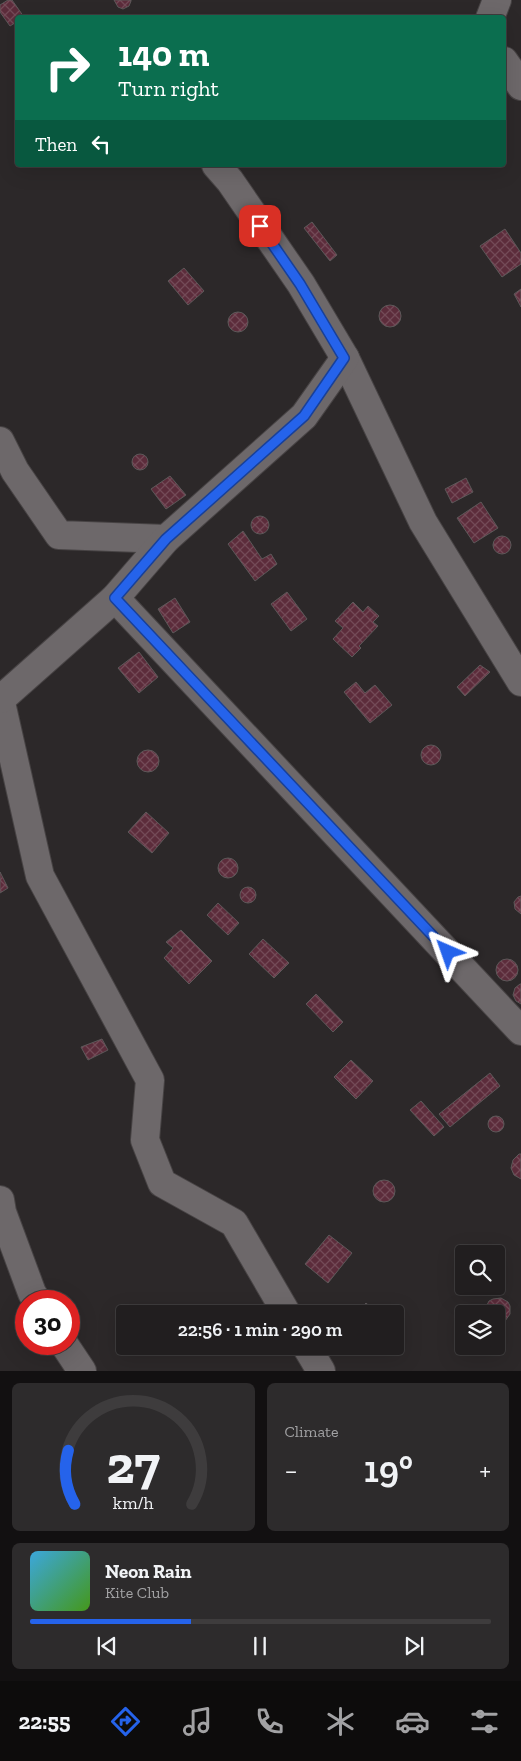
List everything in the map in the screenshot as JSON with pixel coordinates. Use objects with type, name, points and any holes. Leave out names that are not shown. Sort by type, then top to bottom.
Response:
[{"type":"street","points":[[491,15],[497,0]]},
{"type":"street","points":[[506,64],[521,86]]},
{"type":"street","points":[[218,167],[230,181],[300,284],[344,358],[423,522],[521,682]]},
{"type":"street","points":[[282,1305],[234,1223],[162,1182],[145,1140],[150,1080],[40,876],[0,699],[115,598],[166,539],[304,416],[344,358]]},
{"type":"street","points":[[0,440],[15,471],[59,535],[166,539]]},
{"type":"street","points":[[115,598],[521,1031]]},
{"type":"street","points":[[0,1200],[2,1212],[31,1290]]},
{"type":"street","points":[[71,1355],[82,1371]]},
{"type":"street","points":[[311,1355],[321,1371]]},
{"type":"building","points":[[8,0],[12,0],[23,15],[15,15],[15,23],[10,26],[0,12],[0,5]]},
{"type":"building","points":[[114,0],[131,1],[129,6],[123,9],[118,7]]},
{"type":"building","points":[[312,222],[337,255],[330,261],[304,228]]},
{"type":"building","points":[[505,229],[521,253],[521,264],[502,277],[480,246]]},
{"type":"building","points":[[184,268],[204,291],[188,305],[168,281]]},
{"type":"building","points":[[521,289],[521,307],[514,294]]},
{"type":"building","points":[[390,305],[398,308],[401,316],[398,324],[390,327],[382,324],[379,316],[382,308]]},
{"type":"building","points":[[234,312],[242,312],[248,318],[248,326],[242,332],[234,332],[228,326],[228,318]]},
{"type":"building","points":[[140,454],[148,462],[140,470],[132,462]]},
{"type":"building","points":[[170,476],[186,495],[166,509],[151,489]]},
{"type":"building","points":[[466,478],[473,492],[452,503],[445,489]]},
{"type":"building","points":[[481,502],[498,528],[474,543],[457,518]]},
{"type":"building","points":[[256,516],[264,516],[269,521],[267,532],[256,534],[251,529],[251,521]]},
{"type":"building","points":[[243,531],[262,559],[271,554],[277,564],[255,581],[228,544]]},
{"type":"building","points":[[498,536],[506,536],[511,541],[509,552],[498,554],[493,549],[493,541]]},
{"type":"building","points":[[287,592],[307,619],[291,631],[271,604]]},
{"type":"building","points":[[175,598],[190,622],[173,633],[158,609]]},
{"type":"building","points":[[353,602],[363,612],[368,606],[379,616],[373,622],[378,626],[359,646],[361,648],[352,657],[333,639],[343,628],[335,621]]},
{"type":"building","points":[[139,652],[158,677],[139,693],[118,668]]},
{"type":"building","points":[[480,665],[490,672],[465,696],[457,687]]},
{"type":"building","points":[[356,682],[365,693],[375,685],[392,705],[370,723],[344,692]]},
{"type":"building","points":[[427,745],[435,745],[441,751],[441,759],[435,765],[427,765],[421,759],[421,751]]},
{"type":"building","points":[[148,750],[158,757],[159,761],[152,771],[148,772],[138,765],[137,761],[144,751]]},
{"type":"building","points":[[146,812],[169,833],[152,853],[128,832]]},
{"type":"building","points":[[228,858],[235,861],[238,868],[235,875],[228,878],[221,875],[218,868],[221,861]]},
{"type":"building","points":[[0,872],[8,888],[0,893]]},
{"type":"building","points":[[245,887],[251,887],[256,892],[254,901],[245,903],[240,898],[240,892]]},
{"type":"building","points":[[521,896],[521,914],[515,909],[514,902]]},
{"type":"building","points":[[218,903],[239,923],[228,935],[207,915]]},
{"type":"building","points":[[181,930],[212,961],[189,984],[164,958],[173,948],[166,942]]},
{"type":"building","points":[[263,939],[289,963],[274,978],[249,954]]},
{"type":"building","points":[[507,959],[515,962],[518,970],[515,978],[507,981],[499,978],[496,970],[499,962]]},
{"type":"building","points":[[520,984],[521,1004],[516,1001],[513,995],[515,988]]},
{"type":"building","points":[[316,994],[343,1022],[333,1032],[306,1004]]},
{"type":"building","points":[[102,1039],[108,1050],[88,1060],[81,1047]]},
{"type":"building","points":[[351,1060],[373,1081],[356,1099],[334,1077]]},
{"type":"building","points":[[490,1073],[500,1086],[450,1127],[439,1114]]},
{"type":"building","points":[[421,1101],[444,1127],[434,1136],[410,1110]]},
{"type":"building","points":[[493,1116],[499,1116],[504,1121],[502,1130],[493,1132],[488,1127],[488,1121]]},
{"type":"building","points":[[521,1154],[521,1179],[514,1175],[511,1168],[513,1160]]},
{"type":"building","points":[[384,1180],[392,1183],[395,1191],[392,1199],[384,1202],[376,1199],[373,1191],[376,1183]]},
{"type":"building","points":[[329,1235],[352,1253],[328,1283],[305,1264]]},
{"type":"building","points":[[501,1298],[508,1302],[510,1314],[505,1321],[505,1305],[487,1305],[493,1299]]},
{"type":"route","points":[[260,226],[300,284],[344,358],[304,416],[166,539],[115,598],[448,952]]}]
